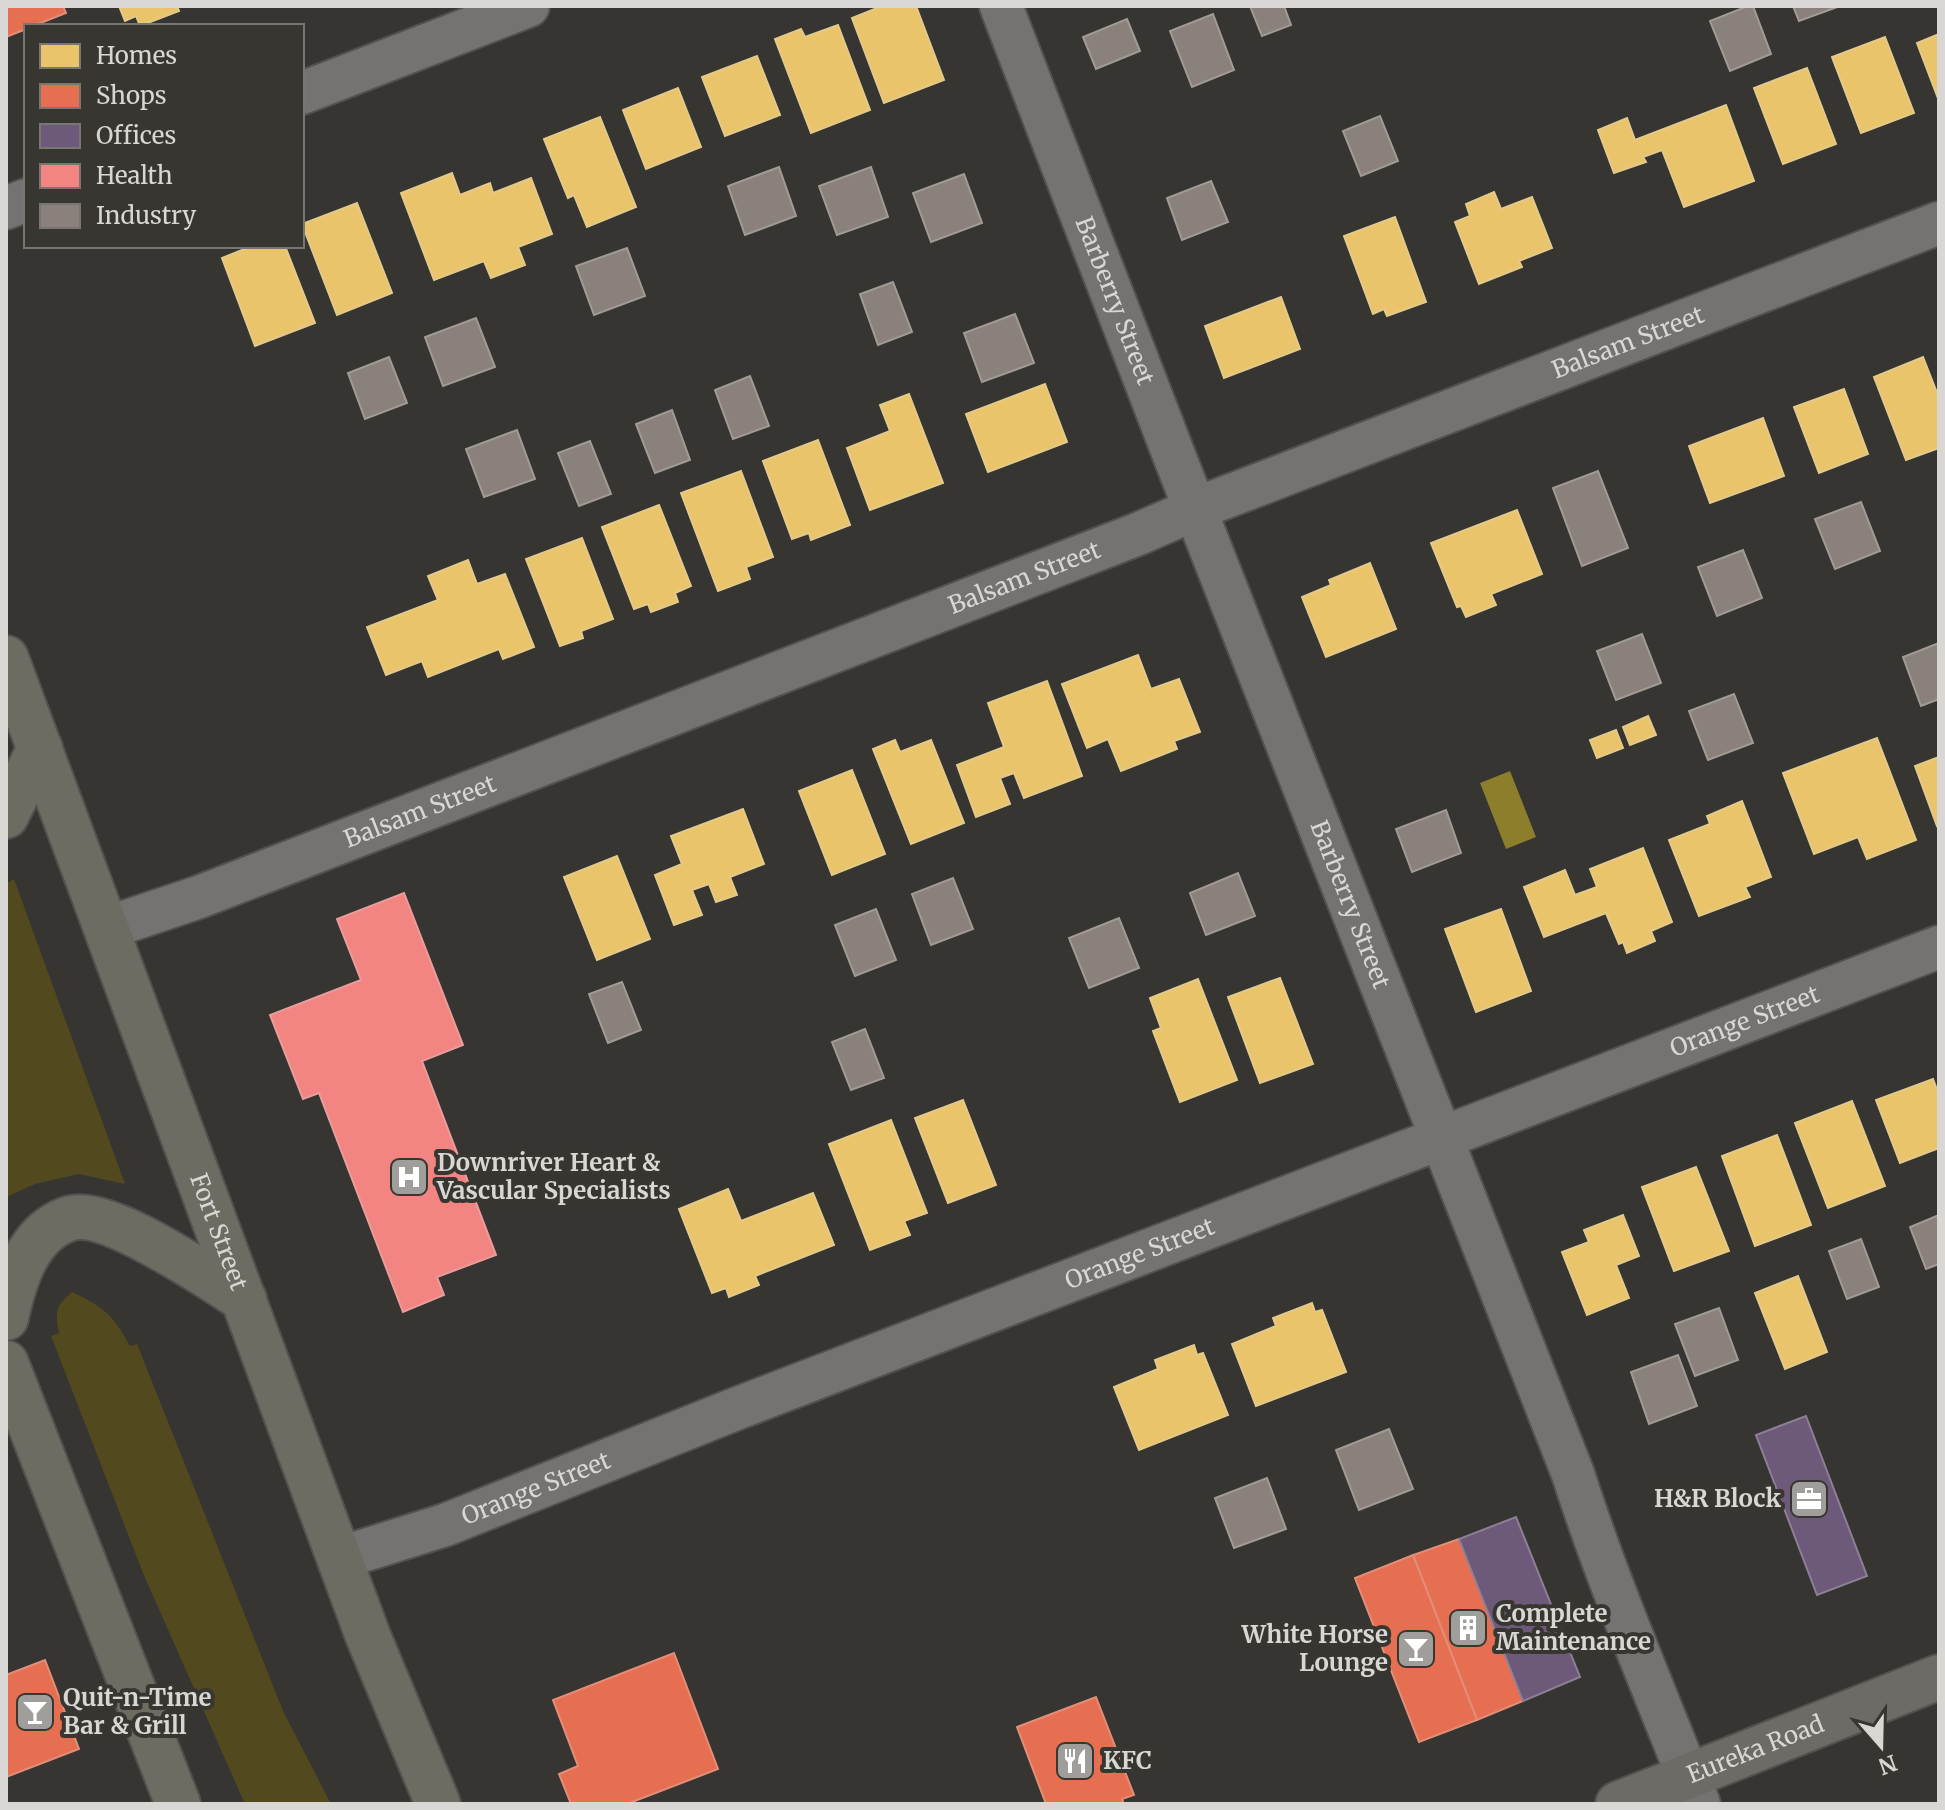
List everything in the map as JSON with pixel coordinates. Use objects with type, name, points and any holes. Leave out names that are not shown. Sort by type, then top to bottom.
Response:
[{"type":"main road","name":"Fort Street","points":[[6,658],[368,1636],[438,1804]]},
{"type":"main road","points":[[6,816],[40,748]]},
{"type":"main road","points":[[6,1318],[25,1258],[47,1230],[71,1217],[97,1219],[134,1233],[244,1299]]},
{"type":"main road","points":[[6,1363],[178,1804]]},
{"type":"main road","name":"Eureka Road","points":[[1618,1804],[1693,1790],[1939,1677]]},
{"type":"street","points":[[304,92],[528,6]]},
{"type":"street","name":"Barberry Street","points":[[1001,6],[1693,1790]]},
{"type":"street","name":"Balsam Street","points":[[107,928],[199,897],[1939,223]]},
{"type":"street","name":"Orange Street","points":[[340,1558],[445,1525],[733,1410],[1939,947]]},
{"type":"shaded area","points":[[1510,771],[1536,837],[1506,849],[1480,783]]},
{"type":"shaded area","points":[[14,879],[125,1184],[79,1174],[35,1184],[6,1197],[6,884]]},
{"type":"shaded area","points":[[72,1292],[107,1313],[130,1346],[137,1344],[283,1711],[331,1804],[245,1804],[143,1573],[51,1336],[59,1333],[58,1310]]},
{"type":"building: Homes","points":[[119,6],[177,6],[179,11],[145,24],[139,24],[136,16],[125,21]]},
{"type":"building: Homes","points":[[882,6],[916,6],[944,80],[884,103],[852,18]]},
{"type":"building: Homes","points":[[838,25],[870,110],[811,133],[775,39],[801,29],[805,37]]},
{"type":"building: Homes","points":[[1939,34],[1939,101],[1917,43]]},
{"type":"building: Homes","points":[[1885,37],[1914,113],[1861,133],[1832,57]]},
{"type":"building: Homes","points":[[757,56],[780,115],[725,136],[702,77]]},
{"type":"building: Homes","points":[[1807,68],[1836,144],[1783,164],[1754,88]]},
{"type":"building: Homes","points":[[678,88],[701,147],[646,169],[623,110]]},
{"type":"building: Homes","points":[[1726,105],[1754,181],[1684,207],[1662,150],[1643,157],[1646,162],[1614,173],[1598,130],[1627,118],[1635,140]]},
{"type":"building: Homes","points":[[600,117],[636,207],[587,227],[574,195],[568,198],[544,139]]},
{"type":"building: Homes","points":[[452,173],[460,195],[490,183],[493,193],[531,178],[552,234],[518,247],[525,265],[491,278],[484,261],[434,280],[401,193]]},
{"type":"building: Homes","points":[[1494,192],[1501,209],[1532,197],[1552,248],[1519,261],[1522,267],[1479,284],[1455,222],[1470,216],[1466,204]]},
{"type":"building: Homes","points":[[357,203],[392,293],[337,315],[304,223]]},
{"type":"building: Homes","points":[[1395,217],[1426,302],[1387,316],[1384,309],[1373,314],[1344,236]]},
{"type":"building: Homes","points":[[247,248],[286,248],[315,323],[255,346],[222,258]]},
{"type":"building: Homes","points":[[1281,297],[1300,349],[1224,378],[1205,326]]},
{"type":"building: Homes","points":[[1923,357],[1939,398],[1939,448],[1906,460],[1874,377]]},
{"type":"building: Homes","points":[[1045,384],[1067,442],[988,472],[966,414]]},
{"type":"building: Homes","points":[[1844,389],[1868,454],[1819,473],[1794,407]]},
{"type":"building: Homes","points":[[909,394],[943,483],[870,510],[847,448],[890,431],[880,405]]},
{"type":"building: Homes","points":[[1763,418],[1784,476],[1710,503],[1689,446]]},
{"type":"building: Homes","points":[[818,440],[850,525],[811,540],[809,533],[792,539],[763,461]]},
{"type":"building: Homes","points":[[741,471],[773,557],[746,567],[750,579],[718,591],[681,493]]},
{"type":"building: Homes","points":[[659,505],[691,586],[675,593],[678,602],[651,612],[648,604],[634,609],[602,527]]},
{"type":"building: Homes","points":[[1517,510],[1542,574],[1491,594],[1496,605],[1466,617],[1461,606],[1457,607],[1431,543]]},
{"type":"building: Homes","points":[[582,538],[613,619],[581,631],[583,638],[560,646],[526,559]]},
{"type":"building: Homes","points":[[468,560],[477,584],[505,574],[534,647],[503,659],[499,649],[428,677],[422,661],[386,675],[367,627],[438,600],[428,576]]},
{"type":"building: Homes","points":[[1370,563],[1396,629],[1326,657],[1302,597],[1331,585],[1329,580]]},
{"type":"building: Homes","points":[[1138,655],[1151,689],[1179,679],[1200,732],[1174,741],[1177,749],[1121,771],[1108,739],[1087,748],[1062,684]]},
{"type":"building: Homes","points":[[1047,681],[1082,776],[1024,798],[1014,773],[1000,778],[1010,804],[976,817],[957,765],[1004,747],[988,703]]},
{"type":"building: Homes","points":[[1648,716],[1656,735],[1630,745],[1623,727]]},
{"type":"building: Homes","points":[[1616,730],[1623,748],[1597,758],[1590,740]]},
{"type":"building: Homes","points":[[1877,738],[1916,840],[1867,859],[1858,837],[1814,854],[1783,773]]},
{"type":"building: Homes","points":[[895,740],[900,752],[931,740],[964,823],[911,844],[873,749]]},
{"type":"building: Homes","points":[[1939,757],[1939,825],[1937,826],[1915,766]]},
{"type":"building: Homes","points":[[852,770],[885,854],[832,875],[799,791]]},
{"type":"building: Homes","points":[[1742,801],[1771,877],[1745,887],[1750,897],[1699,916],[1669,840],[1710,824],[1707,816]]},
{"type":"building: Homes","points":[[743,809],[764,864],[730,877],[737,895],[716,902],[709,884],[692,890],[702,915],[674,925],[655,875],[682,864],[671,836]]},
{"type":"building: Homes","points":[[1643,848],[1672,922],[1651,931],[1655,941],[1627,953],[1623,942],[1619,944],[1606,913],[1544,937],[1524,887],[1565,870],[1575,895],[1597,887],[1590,869]]},
{"type":"building: Homes","points":[[617,856],[650,939],[597,960],[564,877]]},
{"type":"building: Homes","points":[[1501,909],[1531,991],[1476,1012],[1445,929]]},
{"type":"building: Homes","points":[[1280,978],[1313,1064],[1260,1083],[1228,997]]},
{"type":"building: Homes","points":[[1198,979],[1237,1080],[1180,1102],[1153,1031],[1161,1028],[1150,998]]},
{"type":"building: Homes","points":[[1933,1079],[1939,1095],[1939,1148],[1900,1163],[1876,1100]]},
{"type":"building: Homes","points":[[963,1100],[996,1185],[948,1203],[915,1118]]},
{"type":"building: Homes","points":[[1852,1101],[1885,1186],[1828,1208],[1795,1123]]},
{"type":"building: Homes","points":[[891,1120],[927,1213],[904,1221],[910,1235],[870,1250],[829,1144]]},
{"type":"building: Homes","points":[[1777,1135],[1811,1225],[1755,1246],[1722,1156]]},
{"type":"building: Homes","points":[[1696,1167],[1729,1251],[1674,1271],[1642,1187]]},
{"type":"building: Homes","points":[[728,1189],[741,1221],[813,1193],[834,1245],[755,1276],[759,1285],[729,1297],[726,1288],[712,1293],[679,1209]]},
{"type":"building: Homes","points":[[1623,1215],[1639,1256],[1616,1265],[1629,1298],[1587,1315],[1562,1252],[1589,1242],[1584,1230]]},
{"type":"building: Homes","points":[[1798,1276],[1827,1352],[1785,1369],[1755,1293]]},
{"type":"building: Homes","points":[[1312,1303],[1315,1312],[1322,1310],[1346,1372],[1256,1406],[1232,1344],[1276,1326],[1273,1318]]},
{"type":"building: Homes","points":[[1194,1345],[1197,1355],[1203,1353],[1228,1415],[1139,1450],[1114,1387],[1158,1369],[1155,1360]]},
{"type":"building: Shops","points":[[6,6],[63,6],[66,13],[38,24],[24,24],[24,30],[6,37]]},
{"type":"building: Shops","name":"Complete Maintenance","points":[[1459,1539],[1523,1701],[1477,1720],[1413,1555]]},
{"type":"building: Shops","name":"White Horse Lounge","points":[[1413,1555],[1477,1720],[1419,1742],[1355,1578]]},
{"type":"building: Shops","points":[[674,1653],[718,1769],[627,1804],[571,1804],[559,1774],[578,1766],[553,1700]]},
{"type":"building: Shops","name":"Quit-n-Time Bar & Grill","points":[[45,1660],[79,1749],[6,1777],[6,1675]]},
{"type":"building: Shops","name":"KFC","points":[[1096,1697],[1134,1795],[1122,1799],[1124,1804],[1046,1804],[1017,1727]]},
{"type":"building: Offices","name":"H&R Block","points":[[1806,1416],[1867,1576],[1817,1595],[1756,1435]]},
{"type":"building: Offices","points":[[1516,1517],[1580,1677],[1523,1701],[1459,1539]]},
{"type":"building: Health","name":"Downriver Heart & Vascular Specialists","points":[[404,893],[463,1045],[422,1061],[496,1255],[437,1277],[444,1295],[403,1312],[319,1093],[303,1099],[270,1015],[361,980],[337,919]]},
{"type":"building: Industry","points":[[1250,6],[1284,6],[1291,25],[1262,36]]},
{"type":"building: Industry","points":[[1753,6],[1771,54],[1730,71],[1710,21]]},
{"type":"building: Industry","points":[[1793,6],[1840,6],[1799,21]]},
{"type":"building: Industry","points":[[1213,14],[1234,70],[1192,87],[1170,31]]},
{"type":"building: Industry","points":[[1127,19],[1140,51],[1096,69],[1083,37]]},
{"type":"building: Industry","points":[[1380,116],[1398,161],[1361,176],[1343,131]]},
{"type":"building: Industry","points":[[779,167],[796,216],[745,235],[728,186]]},
{"type":"building: Industry","points":[[871,167],[888,217],[837,235],[819,186]]},
{"type":"building: Industry","points":[[964,174],[982,223],[931,242],[913,193]]},
{"type":"building: Industry","points":[[1211,181],[1228,222],[1182,240],[1167,198]]},
{"type":"building: Industry","points":[[627,248],[645,296],[594,315],[576,266]]},
{"type":"building: Industry","points":[[893,282],[912,332],[878,345],[860,294]]},
{"type":"building: Industry","points":[[1015,314],[1034,363],[982,382],[964,333]]},
{"type":"building: Industry","points":[[476,318],[495,367],[443,386],[425,337]]},
{"type":"building: Industry","points":[[389,357],[407,403],[365,419],[348,373]]},
{"type":"building: Industry","points":[[750,376],[769,426],[733,439],[715,390]]},
{"type":"building: Industry","points":[[672,410],[690,460],[655,473],[636,424]]},
{"type":"building: Industry","points":[[517,430],[535,479],[484,497],[466,449]]},
{"type":"building: Industry","points":[[590,441],[611,494],[579,506],[558,453]]},
{"type":"building: Industry","points":[[1598,471],[1628,548],[1582,566],[1553,488]]},
{"type":"building: Industry","points":[[1861,502],[1880,551],[1835,569],[1815,519]]},
{"type":"building: Industry","points":[[1743,550],[1762,598],[1717,616],[1698,567]]},
{"type":"building: Industry","points":[[1642,634],[1661,683],[1616,700],[1597,651]]},
{"type":"building: Industry","points":[[1939,643],[1939,699],[1921,706],[1903,657]]},
{"type":"building: Industry","points":[[1734,694],[1753,743],[1708,760],[1689,711]]},
{"type":"building: Industry","points":[[1446,810],[1461,853],[1412,872],[1396,829]]},
{"type":"building: Industry","points":[[1238,873],[1255,916],[1206,935],[1190,893]]},
{"type":"building: Industry","points":[[953,878],[973,929],[931,945],[912,894]]},
{"type":"building: Industry","points":[[876,909],[896,960],[855,976],[835,925]]},
{"type":"building: Industry","points":[[1119,918],[1139,968],[1089,988],[1069,938]]},
{"type":"building: Industry","points":[[622,982],[641,1030],[608,1043],[589,994]]},
{"type":"building: Industry","points":[[865,1029],[884,1078],[851,1090],[832,1042]]},
{"type":"building: Industry","points":[[1939,1215],[1939,1264],[1926,1269],[1910,1227]]},
{"type":"building: Industry","points":[[1861,1239],[1879,1287],[1847,1299],[1829,1251]]},
{"type":"building: Industry","points":[[1719,1308],[1738,1360],[1695,1376],[1675,1324]]},
{"type":"building: Industry","points":[[1678,1355],[1697,1406],[1649,1424],[1631,1372]]},
{"type":"building: Industry","points":[[1389,1429],[1413,1489],[1359,1510],[1336,1450]]},
{"type":"building: Industry","points":[[1267,1478],[1286,1529],[1234,1548],[1215,1498]]},
{"type":"place","name":"Downriver Heart & Vascular Specialists","points":[[409,1177]]},
{"type":"place","name":"H&R Block","points":[[1809,1499]]},
{"type":"place","name":"Complete Maintenance","points":[[1468,1628]]},
{"type":"place","name":"White Horse Lounge","points":[[1416,1649]]},
{"type":"place","name":"Quit-n-Time Bar & Grill","points":[[35,1712]]},
{"type":"place","name":"KFC","points":[[1075,1761]]}]
